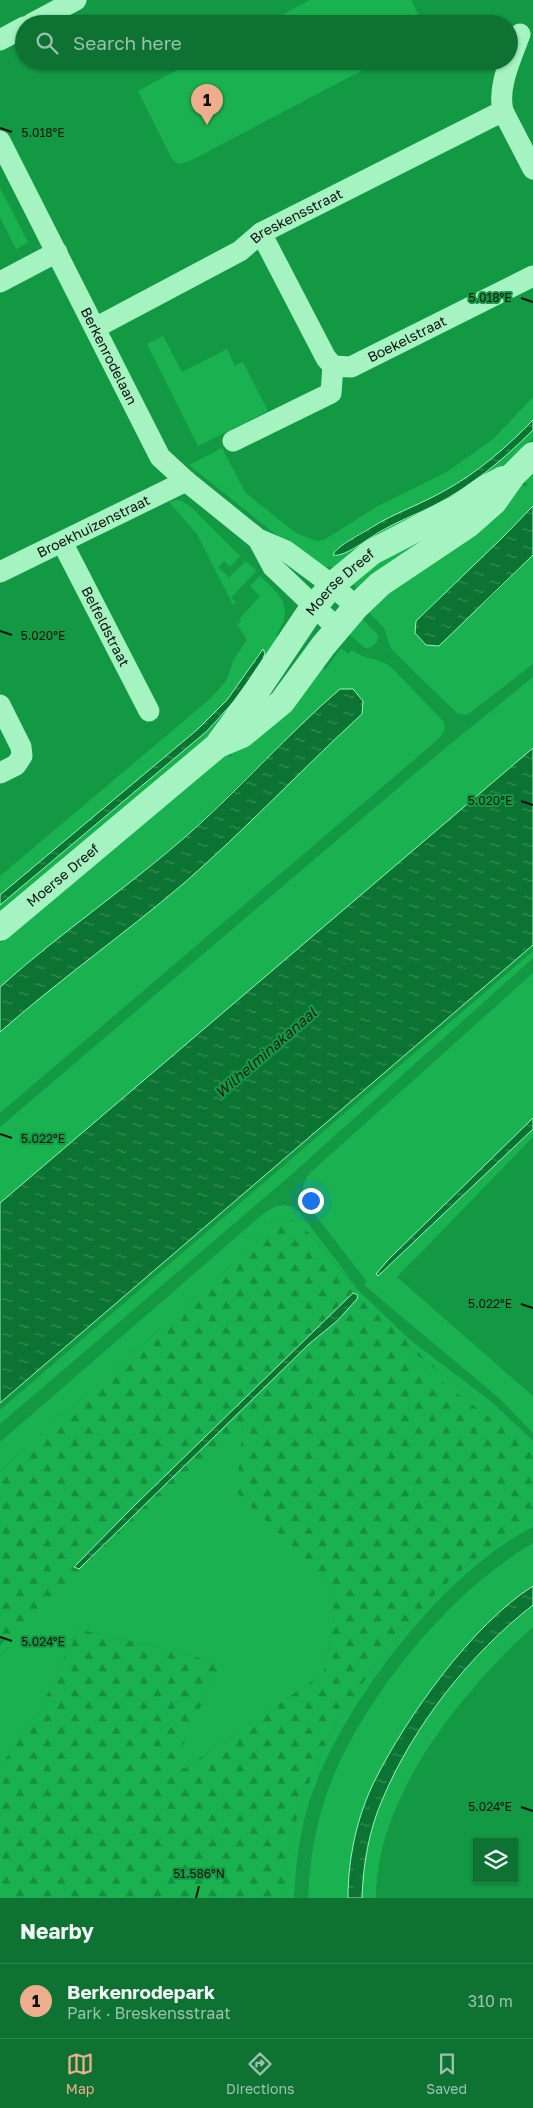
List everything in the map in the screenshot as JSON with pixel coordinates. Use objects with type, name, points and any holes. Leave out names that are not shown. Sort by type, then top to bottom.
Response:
[{"type":"street","points":[[48,15],[76,0]]},
{"type":"street","points":[[0,40],[15,32]]},
{"type":"street","points":[[518,40],[520,34]]},
{"type":"street","points":[[508,70],[502,89],[503,111],[533,169]]},
{"type":"street","name":"Breskensstraat","points":[[95,328],[240,251],[261,233],[503,111]]},
{"type":"street","name":"Berkenrodelaan","points":[[2,149],[57,252],[160,457],[186,481],[258,539],[286,552],[332,585],[356,607]]},
{"type":"street","points":[[233,441],[330,393],[334,366],[326,358],[261,233]]},
{"type":"street","points":[[0,282],[57,252]]},
{"type":"street","name":"Boekelstraat","points":[[334,366],[351,367],[533,276]]},
{"type":"street","name":"Moerse Dreef","points":[[218,745],[242,735],[282,702],[356,607],[380,584],[468,525],[494,502],[513,475],[533,454]]},
{"type":"street","name":"Moerse Dreef","points":[[0,928],[218,745],[314,606],[332,585],[372,552],[459,507],[484,488],[513,475]]},
{"type":"street","name":"Broekhuizenstraat","points":[[0,572],[186,481]]},
{"type":"street","name":"Berkenrodelaan","points":[[258,539],[273,567],[338,629]]},
{"type":"street","name":"Belfeldstraat","points":[[62,542],[149,711]]},
{"type":"street","points":[[0,705],[21,747],[22,756],[16,764],[0,773]]},
{"type":"green space","points":[[310,0],[411,0],[418,15],[282,15]]},
{"type":"green space","points":[[177,70],[363,70],[190,161],[178,164],[172,159],[138,91]]},
{"type":"green space","points":[[0,188],[28,242],[16,249],[0,217]]},
{"type":"green space","points":[[163,336],[182,372],[227,349],[235,366],[243,362],[268,411],[198,446],[147,344]]},
{"type":"green space","points":[[533,397],[533,420],[492,458],[447,489],[368,528],[341,547],[333,556],[343,554],[384,529],[456,493],[502,459],[533,430],[533,438],[495,473],[335,567],[323,567],[308,560],[189,465],[222,448],[245,492],[296,533],[316,541],[324,540],[378,506],[447,472],[493,439]]},
{"type":"green space","points":[[533,473],[533,506],[416,621],[415,633],[426,645],[489,600],[533,555],[533,664],[471,712],[465,715],[458,714],[391,649],[384,628],[366,609],[522,484],[526,487],[528,485],[524,482]]},
{"type":"green space","points":[[182,501],[191,507],[240,556],[230,567],[224,561],[218,567],[229,578],[246,561],[256,571],[231,598],[236,602],[233,605],[197,534],[169,502]]},
{"type":"green space","points":[[413,545],[415,549],[359,591],[350,580],[363,570]]},
{"type":"green space","points":[[260,576],[283,602],[284,616],[282,625],[276,635],[284,640],[218,728],[0,912],[0,905],[207,731],[237,698],[261,650],[227,700],[198,729],[0,895],[0,876],[211,698],[226,681],[234,659],[247,640],[237,624],[241,622],[240,618],[260,596],[250,586]]},
{"type":"green space","points":[[359,616],[378,635],[377,642],[372,647],[365,648],[345,631]]},
{"type":"green space","points":[[341,648],[348,654],[352,650],[391,667],[443,721],[445,730],[442,735],[0,1113],[0,1032],[183,884],[229,843],[362,714],[284,741],[191,831],[129,884],[0,987],[0,943],[227,753],[230,757],[232,756],[229,751],[320,666],[325,670]]},
{"type":"green space","points":[[533,677],[533,748],[0,1203],[0,1127],[438,754]]},
{"type":"green space","points":[[533,951],[533,958],[292,1174],[0,1424],[0,1410]]},
{"type":"green space","points":[[533,973],[533,1118],[376,1274],[378,1275],[533,1129],[533,1137],[397,1277],[533,1396],[533,1433],[499,1398],[364,1285],[367,1282],[306,1203],[303,1191],[305,1180],[310,1173]]},
{"type":"green space","points":[[284,1205],[293,1207],[300,1213],[359,1290],[299,1222],[274,1217],[223,1273],[0,1471],[0,1442],[263,1214],[274,1207]]},
{"type":"green space","points":[[274,1217],[299,1222],[358,1290],[409,1339],[493,1403],[533,1441],[533,1520],[503,1538],[474,1559],[446,1584],[394,1641],[350,1702],[320,1756],[300,1810],[290,1841],[287,1862],[286,1898],[0,1898],[0,1767],[42,1706],[77,1629],[189,1654],[219,1666],[175,1762],[184,1769],[324,1673],[334,1618],[332,1584],[237,1493],[243,1423],[0,1656],[0,1646],[6,1639],[0,1636],[0,1471],[223,1273]],"holes":[[[353,1293],[357,1299],[337,1321],[309,1344],[79,1569],[75,1566]],[[407,1347],[485,1407],[501,1426],[415,1362],[404,1352]]]},
{"type":"green space","points":[[407,1347],[485,1407],[503,1428],[415,1362],[404,1352]]},
{"type":"green space","points":[[243,1422],[238,1493],[332,1584],[334,1618],[324,1673],[184,1769],[174,1763],[219,1666],[189,1654],[77,1629],[42,1706],[0,1767],[0,1656]]},
{"type":"green space","points":[[533,1520],[533,1527],[500,1547],[467,1573],[435,1604],[405,1638],[353,1711],[332,1748],[316,1783],[300,1840],[294,1898],[286,1898],[287,1862],[290,1841],[300,1810],[320,1756],[350,1702],[394,1641],[446,1584],[474,1559],[503,1538]]},
{"type":"green space","points":[[533,1543],[533,1586],[509,1604],[458,1656],[412,1717],[392,1749],[376,1780],[360,1819],[354,1841],[348,1898],[308,1898],[314,1843],[323,1803],[343,1755],[363,1720],[386,1685],[440,1619],[470,1589],[501,1564]]},
{"type":"green space","points":[[533,1605],[533,1627],[478,1683],[428,1749],[407,1785],[390,1822],[380,1860],[376,1898],[362,1898],[365,1860],[374,1822],[383,1798],[411,1744],[427,1718],[466,1668],[510,1624]]},
{"type":"water","points":[[533,420],[533,430],[522,441],[487,471],[449,498],[389,526],[351,550],[333,555],[344,544],[372,527],[435,496],[480,468]]},
{"type":"water","points":[[533,506],[533,555],[439,646],[426,645],[415,633],[416,621]]},
{"type":"water","points":[[263,649],[265,653],[263,659],[237,698],[207,731],[0,905],[0,895],[198,729],[227,700]]},
{"type":"water","points":[[340,689],[353,689],[363,701],[362,714],[229,843],[183,884],[0,1032],[0,987],[192,831]]},
{"type":"water","name":"Wilhelminakanaal","points":[[533,748],[533,945],[0,1403],[0,1203]]},
{"type":"water","points":[[533,1118],[533,1129],[378,1276],[376,1274],[388,1260]]},
{"type":"water","points":[[353,1293],[358,1295],[357,1299],[337,1321],[309,1344],[79,1569],[74,1567],[133,1507]]},
{"type":"water","points":[[533,1586],[533,1605],[510,1624],[466,1668],[427,1718],[411,1744],[383,1798],[374,1822],[365,1860],[362,1898],[348,1898],[352,1853],[363,1808],[375,1780],[405,1728],[423,1701],[465,1647],[510,1603]]},
{"type":"place","name":"Berkenrodepark","points":[[207,125]]}]
